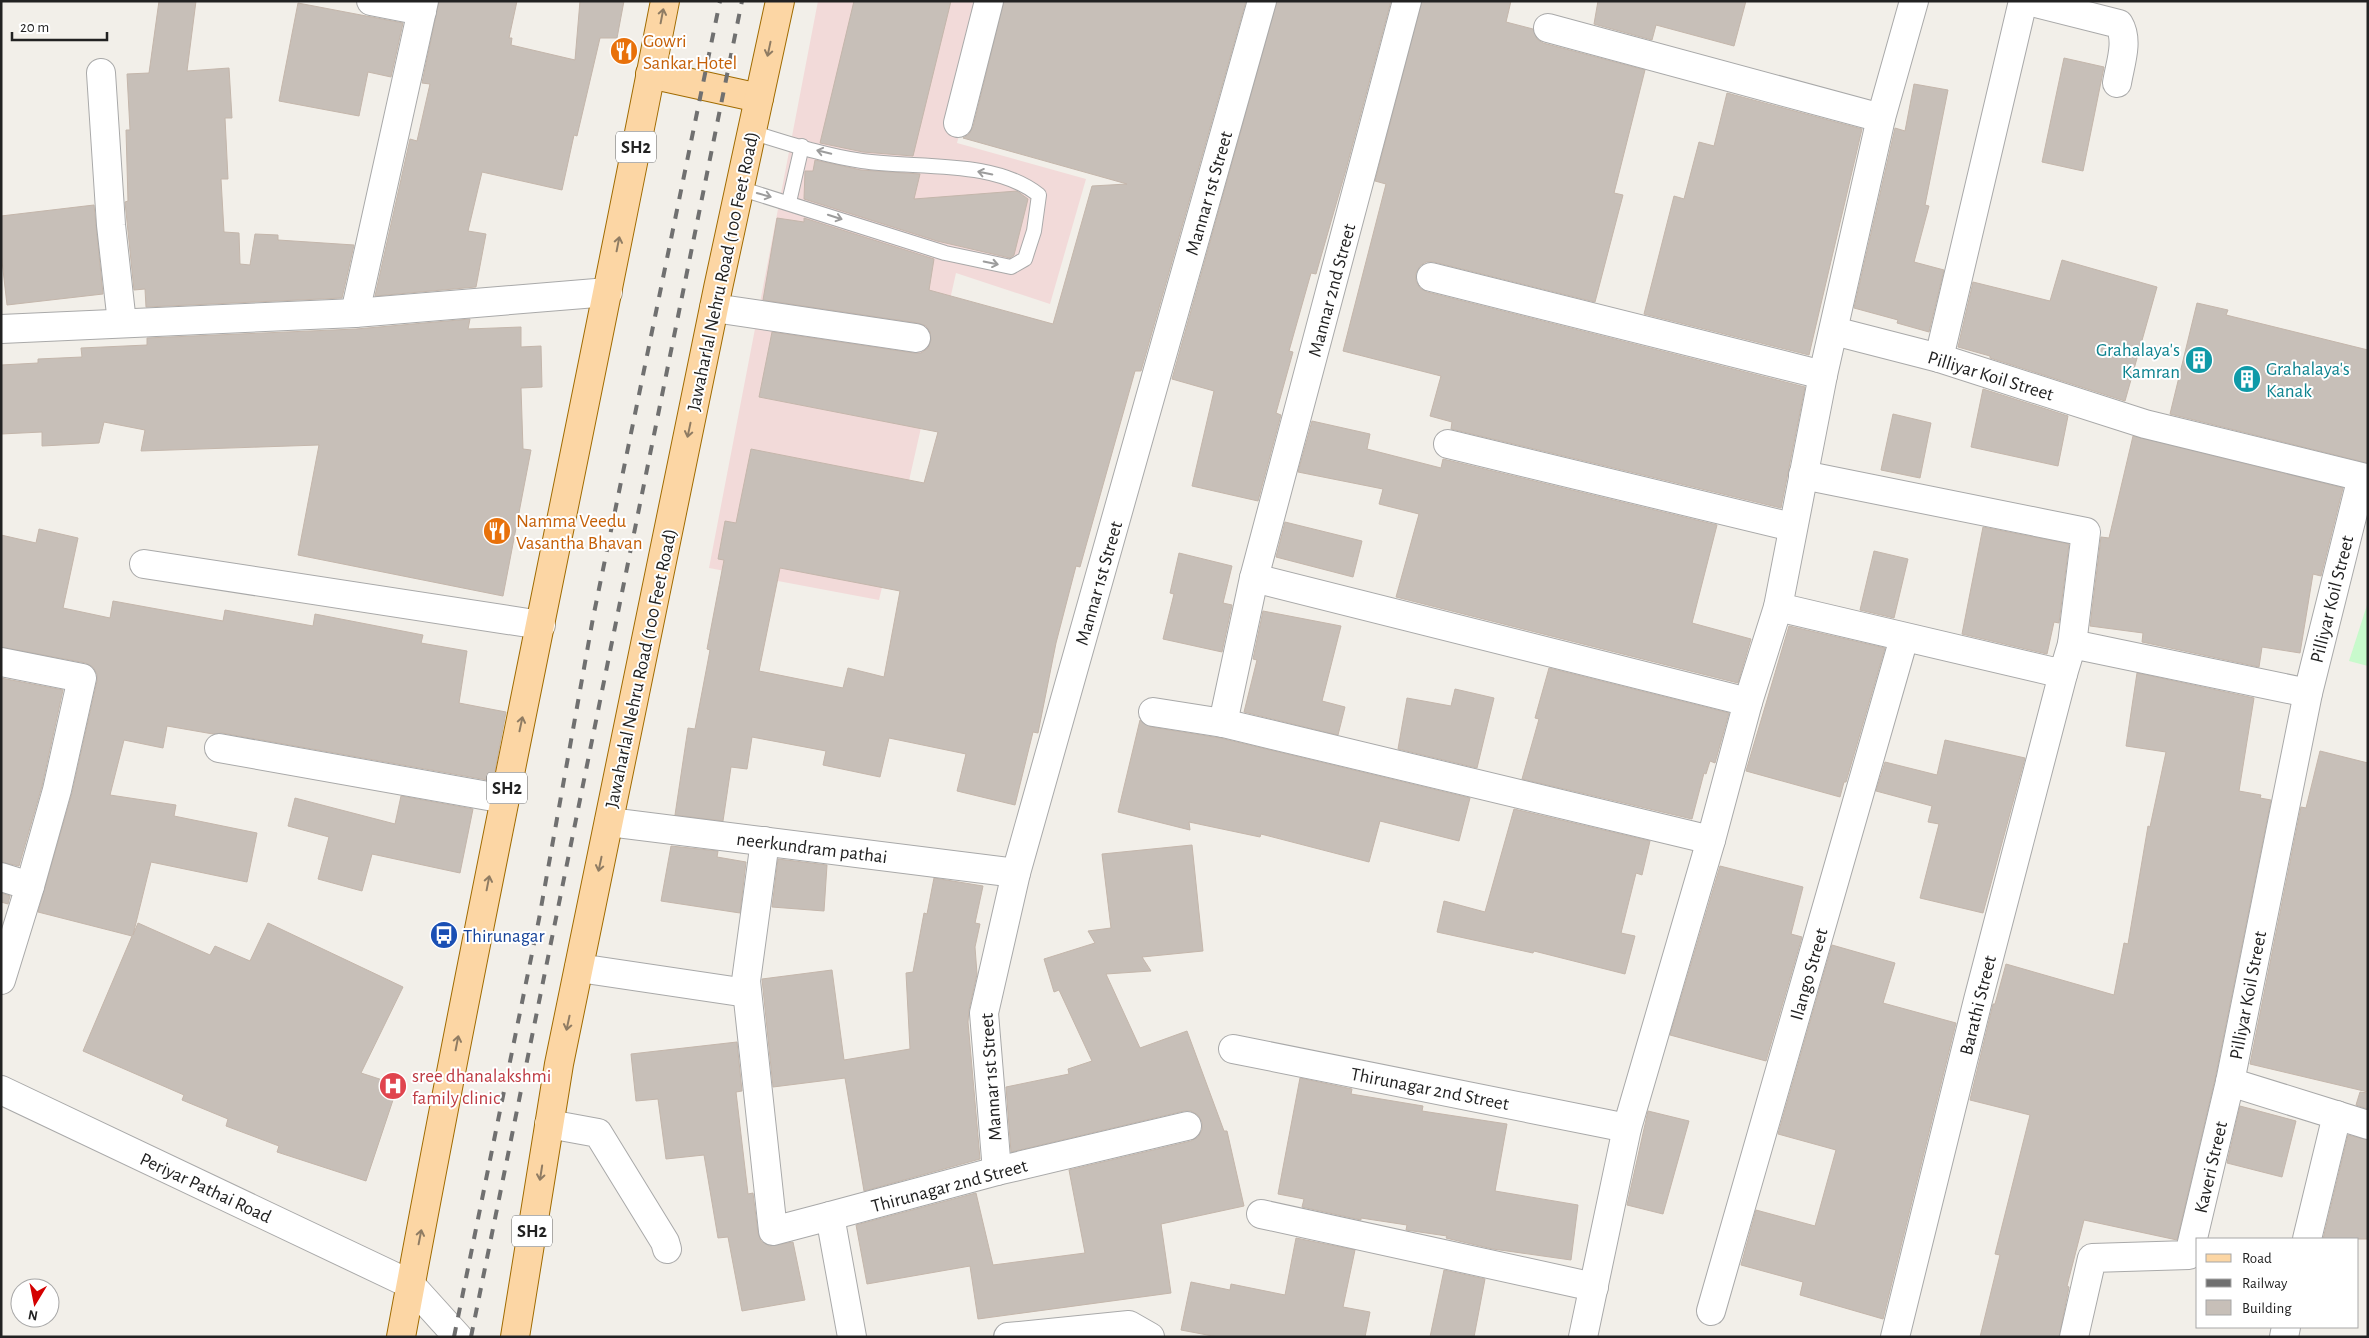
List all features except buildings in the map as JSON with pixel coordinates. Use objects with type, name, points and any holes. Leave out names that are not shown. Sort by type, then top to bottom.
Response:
[{"type":"main road","name":"SH2","points":[[401,1337],[505,799],[608,292],[664,1]]},
{"type":"main road","name":"Jawaharlal Nehru Road (100 Feet Road)","points":[[515,1337],[549,1124],[579,968],[714,308],[780,1]]},
{"type":"main road","points":[[650,74],[759,98]]},
{"type":"street","points":[[355,313],[423,6],[371,1]]},
{"type":"street","points":[[958,123],[989,1]]},
{"type":"street","name":"Mannar 1st Street","points":[[997,1171],[984,1013],[1016,873],[1262,1]]},
{"type":"street","name":"Mannar 2nd Street","points":[[1223,723],[1254,578],[1407,1]]},
{"type":"street","points":[[1583,1337],[1627,1128],[1711,840],[1748,702],[1778,607],[1792,527],[1824,375],[1881,118],[1914,1]]},
{"type":"street","points":[[1939,358],[2024,1]]},
{"type":"street","points":[[2028,1],[2119,24],[2124,33],[2124,42],[2117,83]]},
{"type":"street","points":[[1548,28],[1881,118]]},
{"type":"street","points":[[101,73],[111,225],[122,323]]},
{"type":"street","points":[[1431,277],[1824,375]]},
{"type":"street","points":[[1,329],[355,313],[608,292]]},
{"type":"street","points":[[714,308],[916,338]]},
{"type":"street","name":"Pilliyar Koil Street","points":[[1834,331],[1939,358],[2145,424],[2362,478],[2308,693],[2230,1082]]},
{"type":"street","points":[[1448,444],[1792,527]]},
{"type":"street","name":"Barathi Street","points":[[1803,475],[2086,532],[2072,644],[1978,1000],[1895,1337]]},
{"type":"street","points":[[144,564],[541,625]]},
{"type":"street","points":[[1254,578],[1748,702]]},
{"type":"street","points":[[1778,607],[2063,674]]},
{"type":"street","name":"Ilango Street","points":[[1711,1311],[1904,638]]},
{"type":"street","points":[[2072,644],[2308,693]]},
{"type":"street","points":[[1,662],[82,678],[57,790],[1,980]]},
{"type":"street","points":[[1153,712],[1223,723],[1711,840]]},
{"type":"street","points":[[219,748],[505,799]]},
{"type":"street","name":"neerkundram pathai","points":[[609,822],[1016,873]]},
{"type":"street","points":[[579,968],[747,993],[746,981],[765,841]]},
{"type":"street","points":[[1,877],[30,886]]},
{"type":"street","name":"Thirunagar 2nd Street","points":[[747,993],[773,1230],[997,1171],[1187,1126]]},
{"type":"street","name":"Thirunagar 2nd Street","points":[[1232,1049],[1627,1128]]},
{"type":"street","points":[[2230,1082],[2368,1125]]},
{"type":"street","name":"Kaveri Street","points":[[2074,1337],[2092,1258],[2189,1255],[2230,1082]]},
{"type":"street","name":"Periyar Pathai Road","points":[[1,1090],[410,1284]]},
{"type":"street","points":[[2307,1238],[2337,1115]]},
{"type":"street","points":[[549,1124],[598,1133],[667,1249]]},
{"type":"street","points":[[1261,1214],[1594,1287]]},
{"type":"street","points":[[830,1216],[852,1337]]},
{"type":"street","points":[[410,1284],[458,1337]]},
{"type":"street","points":[[1008,1337],[1136,1333]]},
{"type":"lane","points":[[739,188],[789,202],[945,253],[1011,267],[1025,259],[1034,231],[1040,195],[1028,186],[998,175],[945,165],[922,167],[861,161],[751,132]]},
{"type":"lane","points":[[789,202],[802,146]]},
{"type":"shaded area","points":[[818,1],[993,1],[957,143],[1086,179],[1050,304],[956,273],[887,578],[884,579],[879,600],[709,568]]},
{"type":"green space","points":[[2368,602],[2368,666],[2349,661]]},
{"type":"railway","points":[[454,1337],[539,919],[593,618],[720,1]]},
{"type":"railway","points":[[471,1337],[742,1]]},
{"type":"place","name":"Gowri Sankar Hotel","points":[[624,51]]},
{"type":"place","name":"Grahalaya's Kamran","points":[[2199,360]]},
{"type":"place","name":"Grahalaya's Kanak","points":[[2247,379]]},
{"type":"place","name":"Namma Veedu Vasantha Bhavan","points":[[497,531]]},
{"type":"place","name":"Thirunagar","points":[[444,935]]},
{"type":"place","name":"sree dhanalakshmi family clinic","points":[[393,1086]]}]
